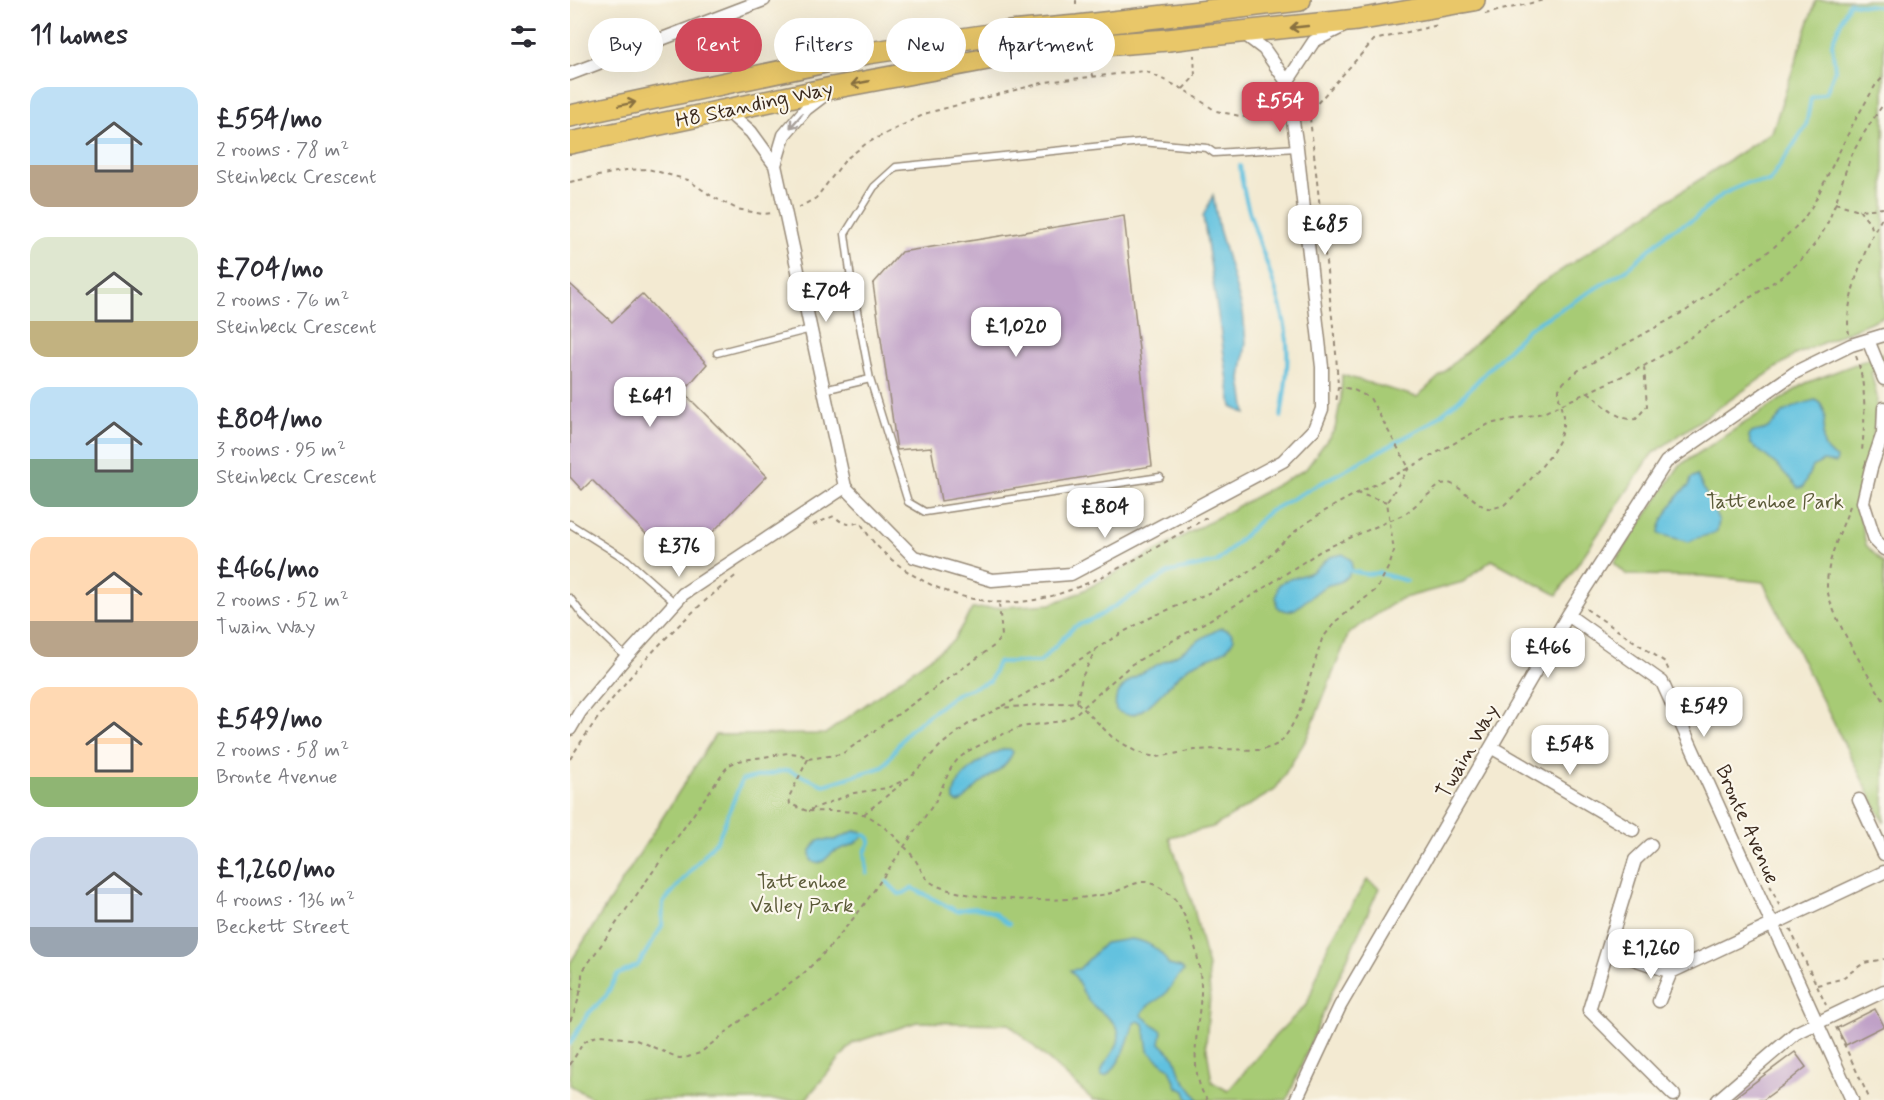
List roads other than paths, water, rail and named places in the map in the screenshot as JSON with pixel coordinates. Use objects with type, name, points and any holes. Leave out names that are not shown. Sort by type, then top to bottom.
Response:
[{"type":"highway","name":"H8 Standing Way","points":[[570,116],[868,53],[1009,32],[1300,0]]},
{"type":"highway","name":"H8 Standing Way","points":[[570,143],[832,88],[1004,56],[1475,8]]},
{"type":"street","points":[[570,74],[764,0]]},
{"type":"street","points":[[1287,82],[1314,41],[1357,20]]},
{"type":"street","points":[[726,110],[751,132],[775,165],[845,488],[914,557],[992,580],[1071,574],[1283,461],[1314,429],[1322,409],[1322,367],[1297,148],[1287,82],[1264,49],[1244,33]]},
{"type":"street","points":[[775,165],[784,135],[806,109],[832,88]]},
{"type":"street","name":"Twain Way","points":[[1296,1100],[1340,1006],[1568,615],[1666,462],[1797,372],[1851,345],[1884,335]]},
{"type":"street","points":[[1868,340],[1884,379]]},
{"type":"street","points":[[1884,408],[1883,433],[1863,502],[1875,540],[1884,549]]},
{"type":"street","points":[[570,729],[580,712],[626,657],[683,594],[845,488]]},
{"type":"street","name":"Bronte Avenue","points":[[1568,615],[1662,682],[1852,1100]]},
{"type":"street","points":[[1491,747],[1633,830]]},
{"type":"street","points":[[1859,800],[1884,854]]},
{"type":"street","points":[[1651,845],[1635,860],[1589,1010],[1674,1095]]},
{"type":"street","points":[[1659,1001],[1671,972],[1884,872]]},
{"type":"street","points":[[1608,950],[1671,972]]},
{"type":"street","points":[[1718,1100],[1796,1033],[1884,991]]},
{"type":"lane","points":[[1160,477],[925,512],[908,502],[870,379],[845,234],[874,187],[896,167],[1142,142],[1208,148],[1214,153],[1297,148]]},
{"type":"lane","points":[[717,353],[812,329]]},
{"type":"lane","points":[[824,390],[870,379]]},
{"type":"lane","points":[[570,524],[627,560],[674,602]]},
{"type":"lane","points":[[570,598],[585,618],[626,657]]},
{"type":"water","points":[[1213,195],[1219,229],[1243,312],[1246,342],[1241,379],[1246,414],[1232,407],[1203,216]]},
{"type":"water","points":[[1815,400],[1824,410],[1823,443],[1828,452],[1837,458],[1836,463],[1823,461],[1812,467],[1803,487],[1798,488],[1779,467],[1750,443],[1749,435],[1764,430],[1788,410]]},
{"type":"water","points":[[1697,475],[1719,521],[1717,531],[1689,542],[1659,534],[1670,507],[1689,486],[1691,478]]},
{"type":"water","points":[[1343,554],[1351,560],[1352,568],[1348,576],[1340,582],[1325,586],[1295,609],[1288,611],[1277,606],[1278,586],[1284,581],[1312,572],[1330,557]]},
{"type":"water","points":[[1222,628],[1231,632],[1234,638],[1221,653],[1185,670],[1142,710],[1129,715],[1116,710],[1118,694],[1131,680]]},
{"type":"water","points":[[1003,749],[1013,752],[1004,766],[978,785],[962,801],[959,803],[954,801],[957,784],[970,769]]},
{"type":"water","points":[[854,831],[861,831],[864,834],[854,844],[835,851],[820,862],[815,863],[811,860],[810,852],[818,840],[835,840]]},
{"type":"water","points":[[1131,939],[1153,947],[1169,965],[1184,971],[1167,992],[1148,1006],[1141,1015],[1162,1031],[1160,1043],[1175,1058],[1181,1076],[1199,1100],[1188,1100],[1185,1091],[1177,1087],[1170,1069],[1148,1051],[1144,1024],[1138,1021],[1134,1023],[1124,1052],[1112,1071],[1106,1076],[1101,1076],[1103,1067],[1118,1042],[1119,1034],[1113,1022],[1087,999],[1070,970],[1079,969],[1105,943]]},
{"type":"waterway","points":[[570,1044],[587,1015],[606,996],[617,975],[638,965],[662,926],[663,903],[718,839],[742,780],[788,770],[824,785],[883,767],[908,731],[956,694],[990,681],[998,662],[1040,662],[1074,627],[1099,616],[1170,572],[1217,562],[1268,512],[1429,424],[1460,399],[1528,329],[1626,270],[1670,231],[1694,219],[1723,194],[1747,183],[1769,182],[1806,126],[1811,98],[1826,93],[1835,70],[1832,43],[1849,3],[1884,7]]},
{"type":"waterway","points":[[1240,166],[1247,205],[1279,301],[1286,333],[1287,369],[1281,417]]},
{"type":"waterway","points":[[1351,571],[1366,574],[1379,573],[1407,581]]},
{"type":"waterway","points":[[864,834],[870,842],[865,852],[867,873]]},
{"type":"waterway","points":[[887,882],[899,894],[912,888],[957,911],[972,908],[988,910],[1009,924]]},
{"type":"park label","name":"Tattenhoe Park","points":[[1775,501]]},
{"type":"park label","name":"Tattenhoe Valley Park","points":[[802,893]]}]
